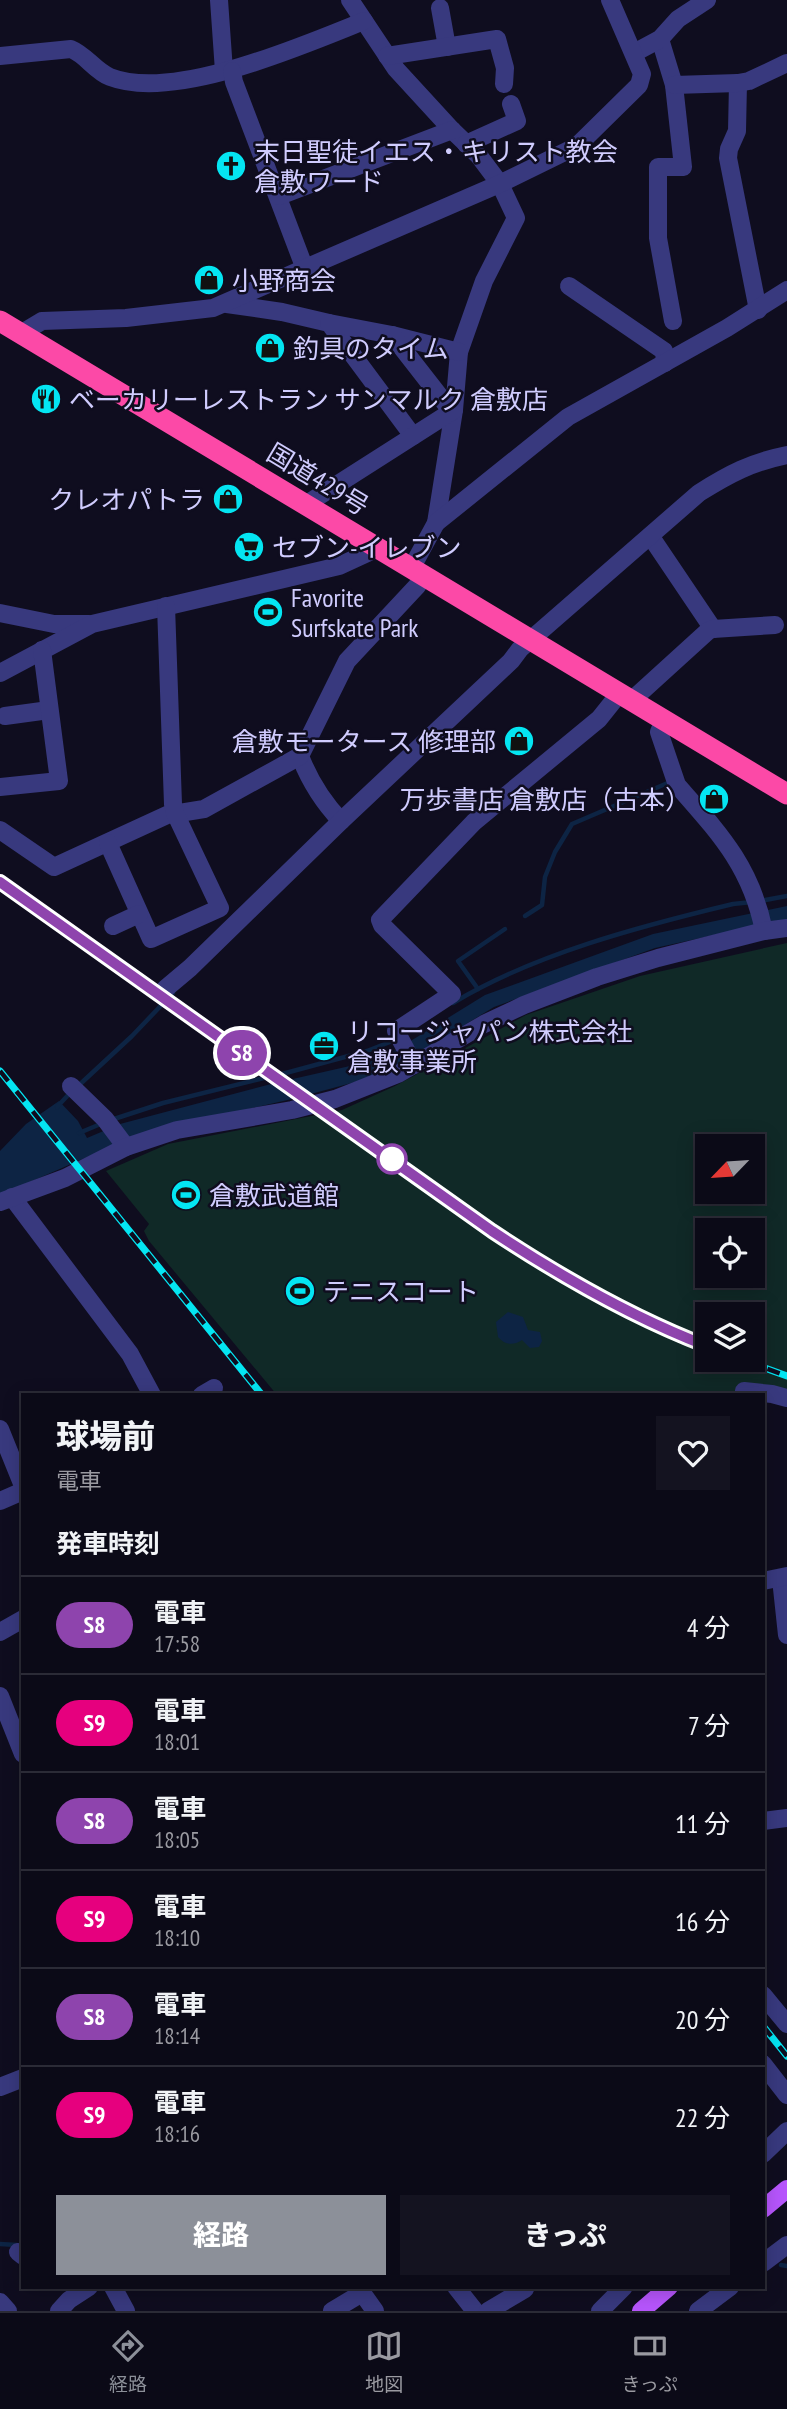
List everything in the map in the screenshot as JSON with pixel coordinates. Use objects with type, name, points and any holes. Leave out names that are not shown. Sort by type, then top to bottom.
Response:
[{"type":"highway","name":"国道429号","points":[[0,321],[787,794]]},
{"type":"main road","points":[[765,2207],[787,2189]]},
{"type":"main road","points":[[640,2311],[667,2289]]},
{"type":"street","points":[[219,0],[228,71],[279,196],[305,269]]},
{"type":"street","points":[[0,830],[54,867],[147,823],[175,813],[204,809],[300,756],[347,661],[417,586],[417,572],[436,523],[453,411],[458,352],[484,281],[516,218],[480,156],[448,132],[359,23],[350,0]]},
{"type":"street","points":[[22,333],[42,321],[126,318],[213,308],[496,185],[577,146],[639,85],[642,74],[610,0]]},
{"type":"street","points":[[634,53],[660,39],[678,19],[707,0]]},
{"type":"street","points":[[440,8],[447,47]]},
{"type":"street","points":[[0,56],[71,49],[82,53],[107,76],[127,81],[178,82],[228,71],[359,23]]},
{"type":"street","points":[[387,56],[497,39],[505,68],[504,84]]},
{"type":"street","points":[[660,39],[674,85],[683,167],[658,167],[658,238],[673,321]]},
{"type":"street","points":[[674,85],[749,81],[787,63]]},
{"type":"street","points":[[738,83],[737,131],[728,158],[758,310]]},
{"type":"street","points":[[466,144],[517,121],[511,104]]},
{"type":"street","points":[[279,196],[448,132]]},
{"type":"street","points":[[569,286],[664,351],[665,363]]},
{"type":"street","points":[[436,523],[568,417],[758,310],[787,290]]},
{"type":"street","points":[[224,304],[248,305],[458,352]]},
{"type":"street","points":[[329,323],[413,436]]},
{"type":"street","points":[[391,335],[453,411]]},
{"type":"street","points":[[305,505],[453,411]]},
{"type":"street","points":[[164,989],[190,968],[531,639],[653,541],[699,493],[758,461],[787,454]]},
{"type":"street","points":[[653,541],[713,629]]},
{"type":"street","points":[[0,613],[54,624],[92,624],[166,610],[339,566],[378,548]]},
{"type":"street","points":[[166,610],[175,813],[230,929]]},
{"type":"street","points":[[0,673],[42,654],[92,624]]},
{"type":"street","points":[[413,1062],[396,1031],[452,993],[380,920],[474,822],[625,697],[713,629],[775,625]]},
{"type":"street","points":[[0,787],[59,781],[42,654]]},
{"type":"street","points":[[5,716],[49,709]]},
{"type":"street","points":[[664,720],[659,732],[677,785],[725,840],[739,861],[759,914],[787,928]]},
{"type":"street","points":[[300,756],[310,781],[325,804],[341,821]]},
{"type":"street","points":[[108,843],[151,939],[220,908]]},
{"type":"street","points":[[113,926],[139,914]]},
{"type":"street","points":[[151,1393],[130,1354],[6,1199],[65,1178],[125,1145],[177,1130],[335,1100],[371,1086],[484,1024],[597,977],[658,958],[759,914]]},
{"type":"street","points":[[74,1089],[105,1119],[125,1145]]},
{"type":"street","points":[[744,1391],[763,1393]]},
{"type":"street","points":[[765,1393],[787,1398]]},
{"type":"street","points":[[0,1429],[21,1481]]},
{"type":"street","points":[[0,1501],[21,1493]]},
{"type":"street","points":[[777,1579],[787,1635]]},
{"type":"street","points":[[0,1632],[21,1620]]},
{"type":"street","points":[[0,1643],[21,1632]]},
{"type":"street","points":[[0,1696],[21,1749]]},
{"type":"street","points":[[765,1821],[787,1818]]},
{"type":"street","points":[[765,1996],[787,2024]]},
{"type":"street","points":[[765,2067],[787,2095]]},
{"type":"street","points":[[0,2087],[21,2079]]},
{"type":"street","points":[[765,2152],[787,2131]]},
{"type":"street","points":[[765,2262],[787,2245]]},
{"type":"street","points":[[64,2298],[84,2289]]},
{"type":"street","points":[[114,2289],[126,2311]]},
{"type":"street","points":[[458,2289],[475,2311]]},
{"type":"street","points":[[488,2311],[525,2289]]},
{"type":"street","points":[[600,2311],[622,2289]]},
{"type":"street","points":[[706,2309],[728,2289]]},
{"type":"street","points":[[332,2311],[360,2290],[375,2311]]},
{"type":"street","points":[[0,2302],[8,2311]]},
{"type":"green space","points":[[787,943],[787,1396],[765,1396],[765,1393],[275,1393],[149,1241],[144,1231],[149,1224],[106,1171],[168,1144],[342,1110],[395,1086],[526,1015],[640,976]]},
{"type":"water","points":[[787,906],[787,919],[655,948],[494,1007],[402,1063],[359,1081],[140,1134],[0,1195],[0,1151],[26,1124],[59,1101],[78,1121],[87,1138],[120,1124],[275,1083],[372,1061],[396,1050],[485,995],[653,934]]},
{"type":"water","points":[[508,1312],[523,1317],[528,1330],[540,1332],[542,1341],[539,1347],[530,1348],[522,1340],[509,1344],[498,1337],[496,1322]]},
{"type":"waterway","points":[[525,916],[542,905],[545,877],[555,852],[572,824],[670,782]]},
{"type":"waterway","points":[[760,901],[787,896]]},
{"type":"waterway","points":[[453,1003],[518,970],[589,943],[733,904],[752,902]]},
{"type":"waterway","points":[[478,989],[458,961],[505,929]]},
{"type":"waterway","points":[[77,1087],[173,993]]},
{"type":"waterway","points":[[282,1074],[367,1051],[395,1040]]},
{"type":"waterway","points":[[111,1120],[163,1103],[264,1078]]},
{"type":"waterway","points":[[57,1107],[70,1093]]},
{"type":"waterway","points":[[79,1133],[103,1123]]},
{"type":"waterway","points":[[0,2244],[17,2245]]},
{"type":"waterway","points":[[781,2265],[787,2266]]},
{"type":"railway","points":[[0,882],[492,1231],[596,1294],[695,1341]]},
{"type":"railway","points":[[0,1071],[260,1393]]},
{"type":"railway","points":[[765,1368],[787,1376]]},
{"type":"railway","points":[[765,2028],[787,2056]]},
{"type":"train","name":"S8","points":[[0,882],[492,1231],[535,1259],[625,1310],[695,1341]]},
{"type":"place","name":"末日聖徒イエス・キリスト教会 倉敷ワード","points":[[231,166]]},
{"type":"place","name":"小野商会","points":[[209,280]]},
{"type":"place","name":"釣具のタイム","points":[[270,348]]},
{"type":"place","name":"ベーカリーレストラン サンマルク 倉敷店","points":[[46,399]]},
{"type":"place","name":"クレオパトラ","points":[[228,499]]},
{"type":"place","name":"セブン-イレブン","points":[[249,547]]},
{"type":"place","name":"Favorite Surfskate Park","points":[[268,612]]},
{"type":"place","name":"倉敷モータース 修理部","points":[[519,741]]},
{"type":"place","name":"万歩書店 倉敷店（古本）","points":[[714,799]]},
{"type":"place","name":"リコージャパン株式会社 倉敷事業所","points":[[324,1046]]},
{"type":"place","name":"倉敷武道館","points":[[186,1195]]},
{"type":"place","name":"テニスコート","points":[[300,1291]]}]
